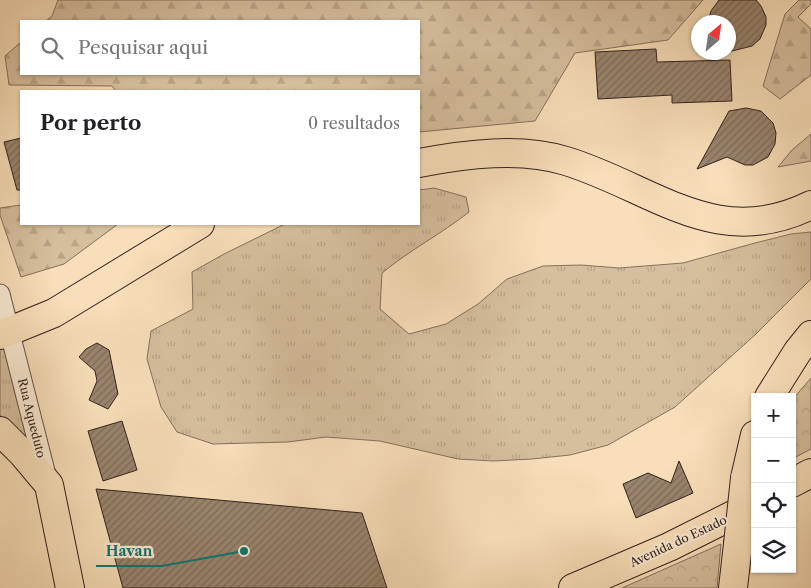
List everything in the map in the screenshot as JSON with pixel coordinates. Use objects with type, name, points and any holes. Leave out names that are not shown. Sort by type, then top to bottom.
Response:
[{"type":"main road","points":[[420,162],[508,154],[526,154],[565,161],[705,218],[733,223],[765,222],[811,205]]},
{"type":"main road","points":[[5,334],[54,313],[198,225]]},
{"type":"main road","points":[[772,393],[798,351],[811,335]]},
{"type":"main road","points":[[0,431],[23,454],[49,485],[70,588]]},
{"type":"main road","points":[[733,588],[745,478],[754,438]]},
{"type":"main road","points":[[794,483],[811,473]]},
{"type":"main road","name":"Avenida do Estado","points":[[573,588],[669,547],[751,506]]},
{"type":"street","name":"Rua Aqueduto","points":[[0,294],[5,334],[49,485]]},
{"type":"green space","points":[[58,0],[703,0],[668,40],[575,53],[535,121],[420,132],[420,90],[115,90],[112,86],[9,85],[5,56],[20,43],[20,75],[420,75],[420,20],[47,20],[52,16]]},
{"type":"green space","points":[[799,0],[811,0],[811,4],[798,17],[811,29],[811,75],[780,99],[763,86],[785,14]]},
{"type":"green space","points":[[811,134],[811,161],[778,167],[792,150]]},
{"type":"green space","points":[[434,188],[466,197],[469,212],[382,273],[380,309],[409,334],[446,324],[478,304],[507,279],[543,266],[581,265],[619,268],[683,263],[791,234],[811,232],[811,279],[756,334],[675,407],[608,445],[570,455],[493,461],[458,459],[380,441],[326,437],[288,442],[213,444],[177,432],[161,407],[147,359],[151,331],[193,309],[192,272],[283,225],[420,225],[420,190]]},
{"type":"green space","points":[[20,205],[20,225],[117,225],[64,264],[21,277],[0,215],[0,208]]},
{"type":"green space","points":[[6,345],[30,443],[0,415],[0,347]]},
{"type":"green space","points":[[811,378],[811,449],[796,457],[796,438],[796,395]]},
{"type":"green space","points":[[721,544],[717,588],[622,588]]},
{"type":"building","points":[[719,0],[756,0],[766,17],[766,25],[760,39],[752,46],[736,50],[736,15],[710,15]]},
{"type":"building","points":[[656,49],[657,62],[730,60],[732,101],[672,103],[672,95],[598,99],[595,52]]},
{"type":"building","points":[[746,108],[761,111],[773,123],[776,133],[775,144],[768,157],[753,165],[745,165],[727,157],[697,169],[729,111]]},
{"type":"building","points":[[20,138],[20,190],[17,190],[4,142]]},
{"type":"building","points":[[97,343],[109,350],[118,394],[108,409],[89,400],[97,381],[95,371],[79,357],[86,349]]},
{"type":"building","points":[[122,421],[137,470],[103,481],[88,431]]},
{"type":"building","points":[[679,461],[693,493],[636,518],[623,484],[648,473],[671,483]]},
{"type":"building","points":[[96,489],[362,513],[387,588],[123,588]]},
{"type":"place","name":"Havan","points":[[244,551]]}]
